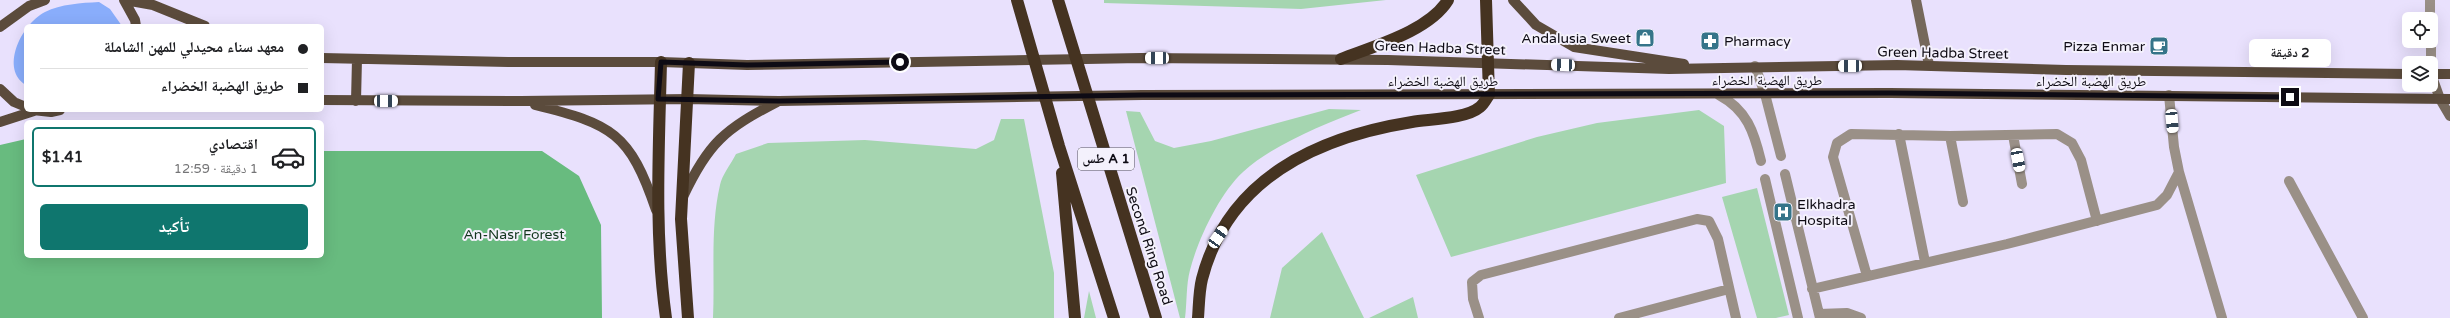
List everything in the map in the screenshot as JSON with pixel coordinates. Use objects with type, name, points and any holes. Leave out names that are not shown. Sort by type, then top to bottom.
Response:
[{"type":"highway","name":"طس A 1","points":[[1017,0],[1059,146],[1114,318]]},
{"type":"highway","name":"Second Ring Road","points":[[1059,0],[1156,318]]},
{"type":"highway","points":[[1341,59],[1410,31],[1436,15],[1448,0]]},
{"type":"highway","points":[[1198,318],[1202,279],[1218,237],[1243,199],[1277,169],[1317,148],[1349,137],[1410,122],[1470,112],[1482,106],[1489,95],[1486,0]]},
{"type":"highway","points":[[661,62],[658,99],[658,217],[660,275],[666,318]]},
{"type":"highway","points":[[688,318],[682,219],[689,63]]},
{"type":"highway","points":[[1059,146],[1075,318]]},
{"type":"main road","points":[[2,20],[29,6],[45,0]]},
{"type":"main road","points":[[124,0],[136,24]]},
{"type":"main road","points":[[124,0],[153,5],[200,24]]},
{"type":"main road","points":[[1513,0],[1536,25],[1574,47],[1708,68]]},
{"type":"main road","name":"Green Hadba Street","points":[[324,58],[661,62],[747,65],[961,60],[1142,58],[1341,59],[1708,68],[1755,66],[1929,65],[2058,70],[2402,74]]},
{"type":"main road","points":[[356,101],[357,59]]},
{"type":"main road","points":[[2438,74],[2450,74]]},
{"type":"main road","points":[[0,90],[14,102],[24,106]]},
{"type":"main road","name":"طريق الهضبة الخضراء","points":[[521,102],[658,99],[779,101],[1142,95],[1719,94],[2169,95],[2445,99]]},
{"type":"main road","points":[[324,100],[521,102],[594,122],[620,138],[645,176],[658,217]]},
{"type":"main road","points":[[683,199],[697,168],[719,138],[731,128],[779,101]]},
{"type":"main road","points":[[0,122],[24,112]]},
{"type":"street","points":[[1916,0],[1929,65]]},
{"type":"street","points":[[2430,0],[2430,12]]},
{"type":"street","points":[[1755,66],[1766,94],[1781,156]]},
{"type":"street","points":[[2438,86],[2445,99],[2450,116]]},
{"type":"street","points":[[1719,94],[1733,102],[1743,112],[1756,142],[1760,161]]},
{"type":"street","points":[[2169,95],[2174,147],[2179,172],[2222,318]]},
{"type":"street","points":[[1867,276],[1833,157],[1837,143],[1851,134],[1950,136],[2057,134],[2072,143],[2081,160],[2097,221]]},
{"type":"street","points":[[1899,134],[1926,262]]},
{"type":"street","points":[[2013,135],[2022,184]]},
{"type":"street","points":[[1950,136],[1962,202]]},
{"type":"street","points":[[1812,289],[2097,221],[2157,205],[2167,195],[2179,172]]},
{"type":"street","points":[[1785,174],[1812,289],[1820,316],[1847,313],[1861,318]]},
{"type":"street","points":[[1765,179],[1798,318]]},
{"type":"street","points":[[2289,181],[2363,318]]},
{"type":"street","points":[[1479,318],[1473,299],[1472,282],[1481,275],[1697,219],[1710,221],[1715,233],[1736,318]]},
{"type":"street","points":[[1619,318],[1728,289]]},
{"type":"green space","points":[[1104,0],[1386,0],[1301,9],[1104,3]]},
{"type":"green space","points":[[1329,109],[1361,110],[1299,136],[1269,153],[1243,172],[1226,192],[1211,217],[1198,245],[1189,276],[1185,318],[1180,318],[1126,111],[1140,112],[1155,141],[1174,148],[1211,141]]},
{"type":"green space","points":[[1699,110],[1724,126],[1726,183],[1451,257],[1416,175],[1537,137],[1597,123]]},
{"type":"green space","points":[[1001,119],[1024,119],[1054,273],[1054,318],[713,318],[714,234],[717,201],[721,181],[736,154],[768,143],[865,140],[976,149],[994,140]]},
{"type":"green space","name":"An-Nasr Forest","points":[[24,139],[24,258],[324,258],[324,151],[542,151],[579,176],[601,225],[602,318],[0,318],[0,145]]},
{"type":"green space","points":[[1757,188],[1789,315],[1776,318],[1757,318],[1722,197]]},
{"type":"green space","points":[[1322,232],[1364,318],[1270,318],[1282,268]]},
{"type":"green space","points":[[1089,291],[1096,318],[1084,318]]},
{"type":"green space","points":[[1413,297],[1418,318],[1369,318]]},
{"type":"water","points":[[99,2],[110,9],[121,24],[31,24],[36,18],[51,9],[71,4]]},
{"type":"water","points":[[24,33],[24,83],[18,78],[14,69],[16,48]]},
{"type":"place","name":"Andalusia Sweet","points":[[1645,38]]},
{"type":"place","name":"Pharmacy","points":[[1710,41]]},
{"type":"place","name":"Pizza Enmar","points":[[2159,46]]},
{"type":"place","name":"Elkhadra Hospital","points":[[1783,212]]},
{"type":"route","points":[[900,62],[747,65],[661,62],[658,99],[779,101],[1142,95],[1678,95],[1890,93],[2290,97]]}]
